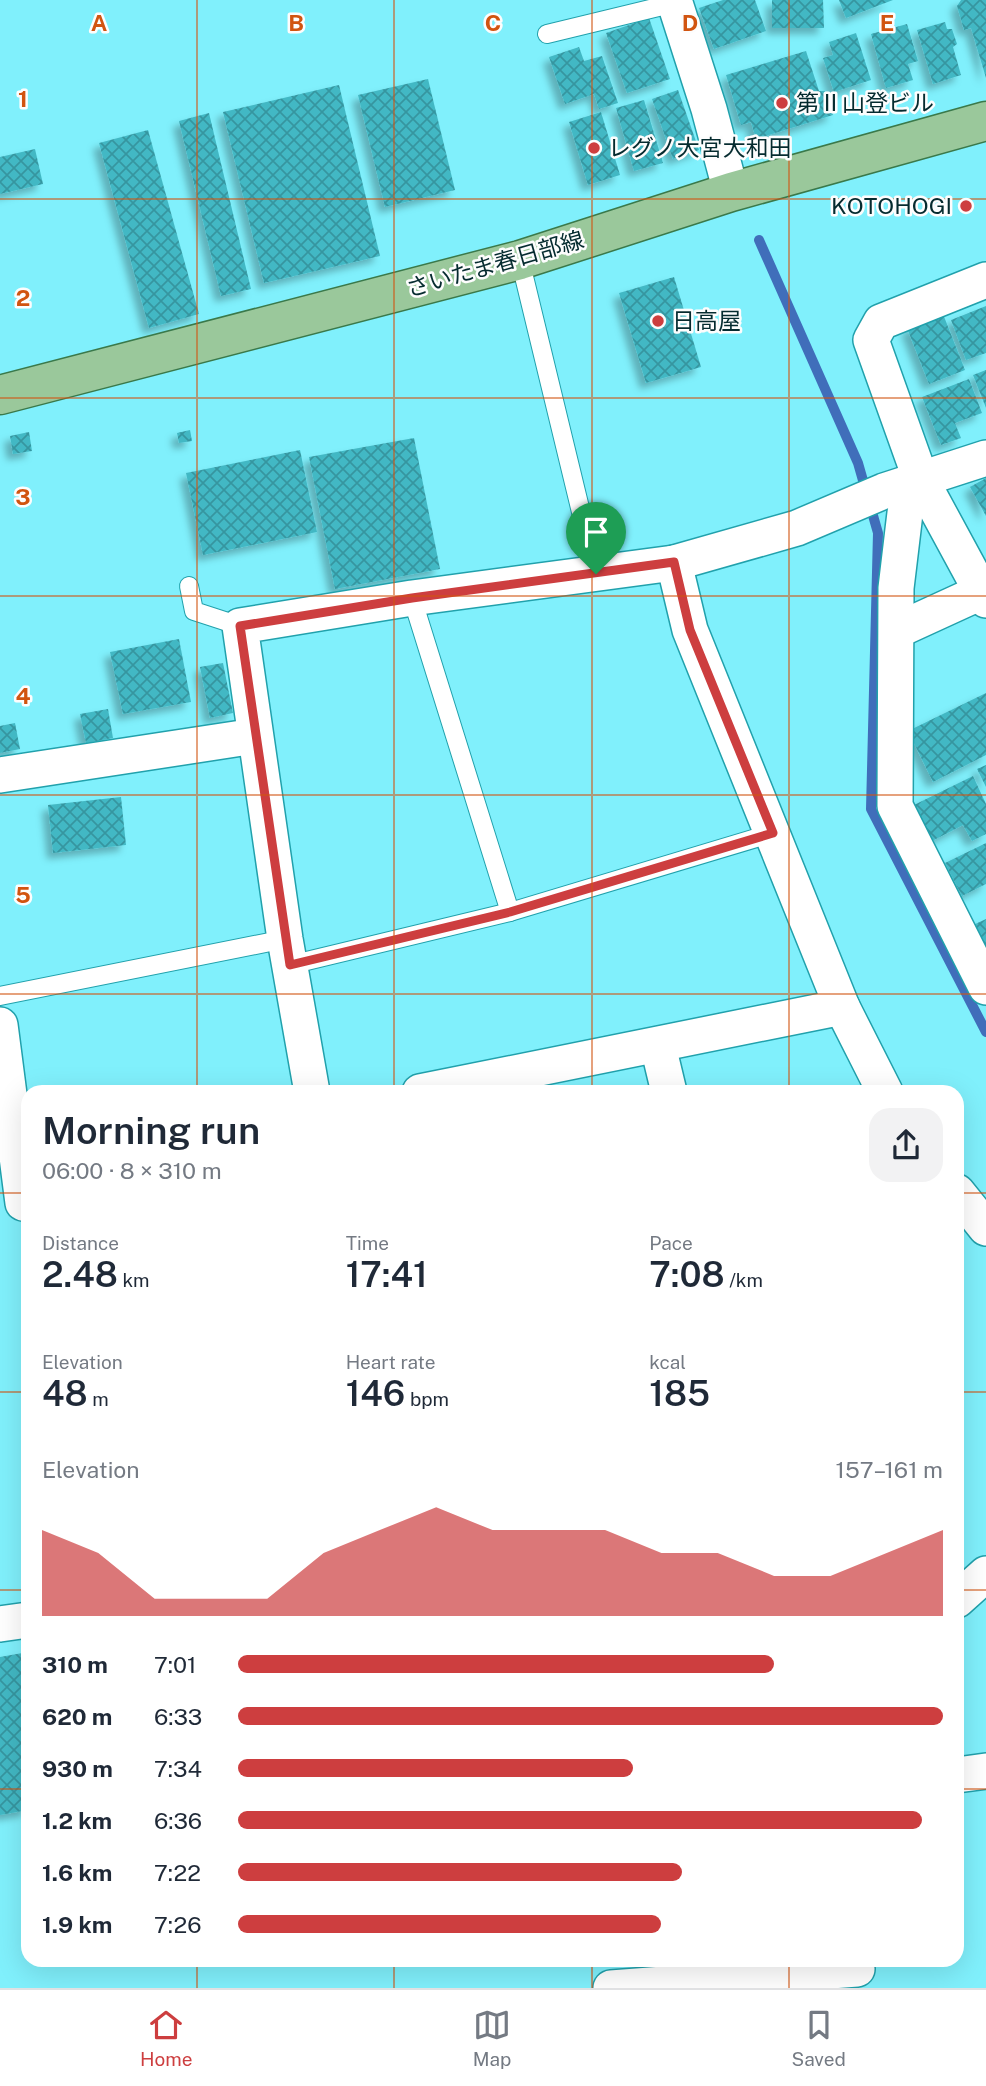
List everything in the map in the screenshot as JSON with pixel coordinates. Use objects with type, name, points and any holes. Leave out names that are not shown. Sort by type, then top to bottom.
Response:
[{"type":"main road","name":"さいたま春日部線","points":[[0,395],[520,260],[731,192],[986,121]]},
{"type":"street","points":[[678,1],[731,192]]},
{"type":"street","points":[[898,630],[984,596],[921,480],[871,340],[881,322],[986,280]]},
{"type":"street","points":[[311,1085],[287,952],[240,626],[412,598],[674,562],[797,528],[884,491],[986,458]]},
{"type":"street","points":[[921,480],[905,513],[896,588],[898,630],[895,806],[986,987]]},
{"type":"street","points":[[674,562],[690,630],[842,1007],[881,1085]]},
{"type":"street","points":[[0,775],[255,736]]},
{"type":"street","points":[[456,1085],[842,1007]]},
{"type":"street","points":[[0,1025],[17,1204]]},
{"type":"street","points":[[658,1046],[667,1085]]},
{"type":"street","points":[[964,1201],[986,1228]]},
{"type":"street","points":[[964,1594],[986,1574]]},
{"type":"street","points":[[0,1625],[21,1621]]},
{"type":"street","points":[[964,1774],[986,1771]]},
{"type":"street","points":[[627,1987],[782,1967]]},
{"type":"street","points":[[801,1967],[857,1972]]},
{"type":"lane","points":[[547,34],[678,1]]},
{"type":"lane","points":[[520,260],[596,574]]},
{"type":"lane","points":[[189,586],[194,611],[240,626]]},
{"type":"lane","points":[[412,598],[510,912]]},
{"type":"lane","points":[[0,996],[287,952],[510,912],[773,833]]},
{"type":"building","points":[[723,0],[755,0],[766,31],[714,49],[699,8]]},
{"type":"building","points":[[772,0],[823,0],[824,28],[772,28]]},
{"type":"building","points":[[839,0],[893,0],[846,18]]},
{"type":"building","points":[[961,0],[986,0],[986,78],[971,28],[964,30],[957,6]]},
{"type":"building","points":[[649,18],[670,79],[627,93],[606,33]]},
{"type":"building","points":[[945,22],[947,29],[952,29],[957,44],[953,47],[961,75],[933,84],[917,30]]},
{"type":"building","points":[[907,24],[918,61],[908,64],[913,80],[886,88],[871,34]]},
{"type":"building","points":[[856,33],[871,80],[834,92],[823,58],[833,55],[829,42]]},
{"type":"building","points":[[579,47],[584,61],[602,56],[618,103],[599,109],[594,94],[565,104],[549,57]]},
{"type":"building","name":"第Ⅱ山登ビル","points":[[806,51],[819,91],[825,91],[833,115],[756,139],[751,122],[741,125],[726,75]]},
{"type":"building","points":[[428,79],[455,190],[385,207],[358,95]]},
{"type":"building","points":[[339,85],[380,256],[264,283],[223,112]]},
{"type":"building","points":[[678,90],[699,150],[673,159],[652,99]]},
{"type":"building","points":[[644,100],[663,163],[634,171],[616,108]]},
{"type":"building","name":"レグノ大宮大和田","points":[[601,112],[620,175],[588,185],[569,122]]},
{"type":"building","points":[[209,113],[251,289],[221,296],[179,121]]},
{"type":"building","points":[[148,130],[199,314],[149,328],[99,143]]},
{"type":"building","points":[[35,149],[43,184],[0,194],[0,157]]},
{"type":"building","points":[[674,277],[701,367],[646,383],[619,293]]},
{"type":"building","points":[[986,306],[986,353],[966,360],[951,320]]},
{"type":"building","points":[[943,314],[965,370],[929,384],[907,328]]},
{"type":"building","points":[[986,370],[986,408],[973,375]]},
{"type":"building","points":[[969,379],[982,413],[955,423],[961,438],[941,445],[922,397]]},
{"type":"building","points":[[190,430],[192,441],[179,443],[177,433]]},
{"type":"building","points":[[29,432],[32,451],[13,454],[10,436]]},
{"type":"building","points":[[414,438],[440,569],[335,589],[309,457]]},
{"type":"building","points":[[300,450],[317,532],[203,555],[186,473]]},
{"type":"building","points":[[986,478],[986,516],[970,487]]},
{"type":"building","points":[[179,639],[191,702],[123,714],[110,652]]},
{"type":"building","points":[[223,663],[233,713],[210,718],[200,667]]},
{"type":"building","points":[[986,693],[986,755],[933,782],[908,731]]},
{"type":"building","points":[[108,709],[113,738],[86,743],[80,714]]},
{"type":"building","points":[[15,723],[20,749],[0,753],[0,726]]},
{"type":"building","points":[[986,765],[986,787],[977,769]]},
{"type":"building","points":[[973,776],[986,804],[986,834],[972,841],[963,825],[932,841],[914,805]]},
{"type":"building","points":[[121,797],[126,845],[53,853],[48,805]]},
{"type":"building","points":[[986,843],[986,884],[962,896],[945,863]]},
{"type":"building","points":[[986,919],[986,957],[971,926]]},
{"type":"building","points":[[21,1653],[21,1811],[0,1815],[0,1657]]},
{"type":"waterway","points":[[759,240],[858,463],[878,533],[871,809],[986,1032]]},
{"type":"place","name":"第Ⅱ山登ビル","points":[[782,103]]},
{"type":"place","name":"レグノ大宮大和田","points":[[594,148]]},
{"type":"place","name":"KOTOHOGI","points":[[966,206]]},
{"type":"place","name":"日高屋","points":[[658,321]]},
{"type":"route","points":[[674,562],[690,630],[773,833],[510,912],[290,965],[240,626],[412,598],[596,574],[674,562]]}]
